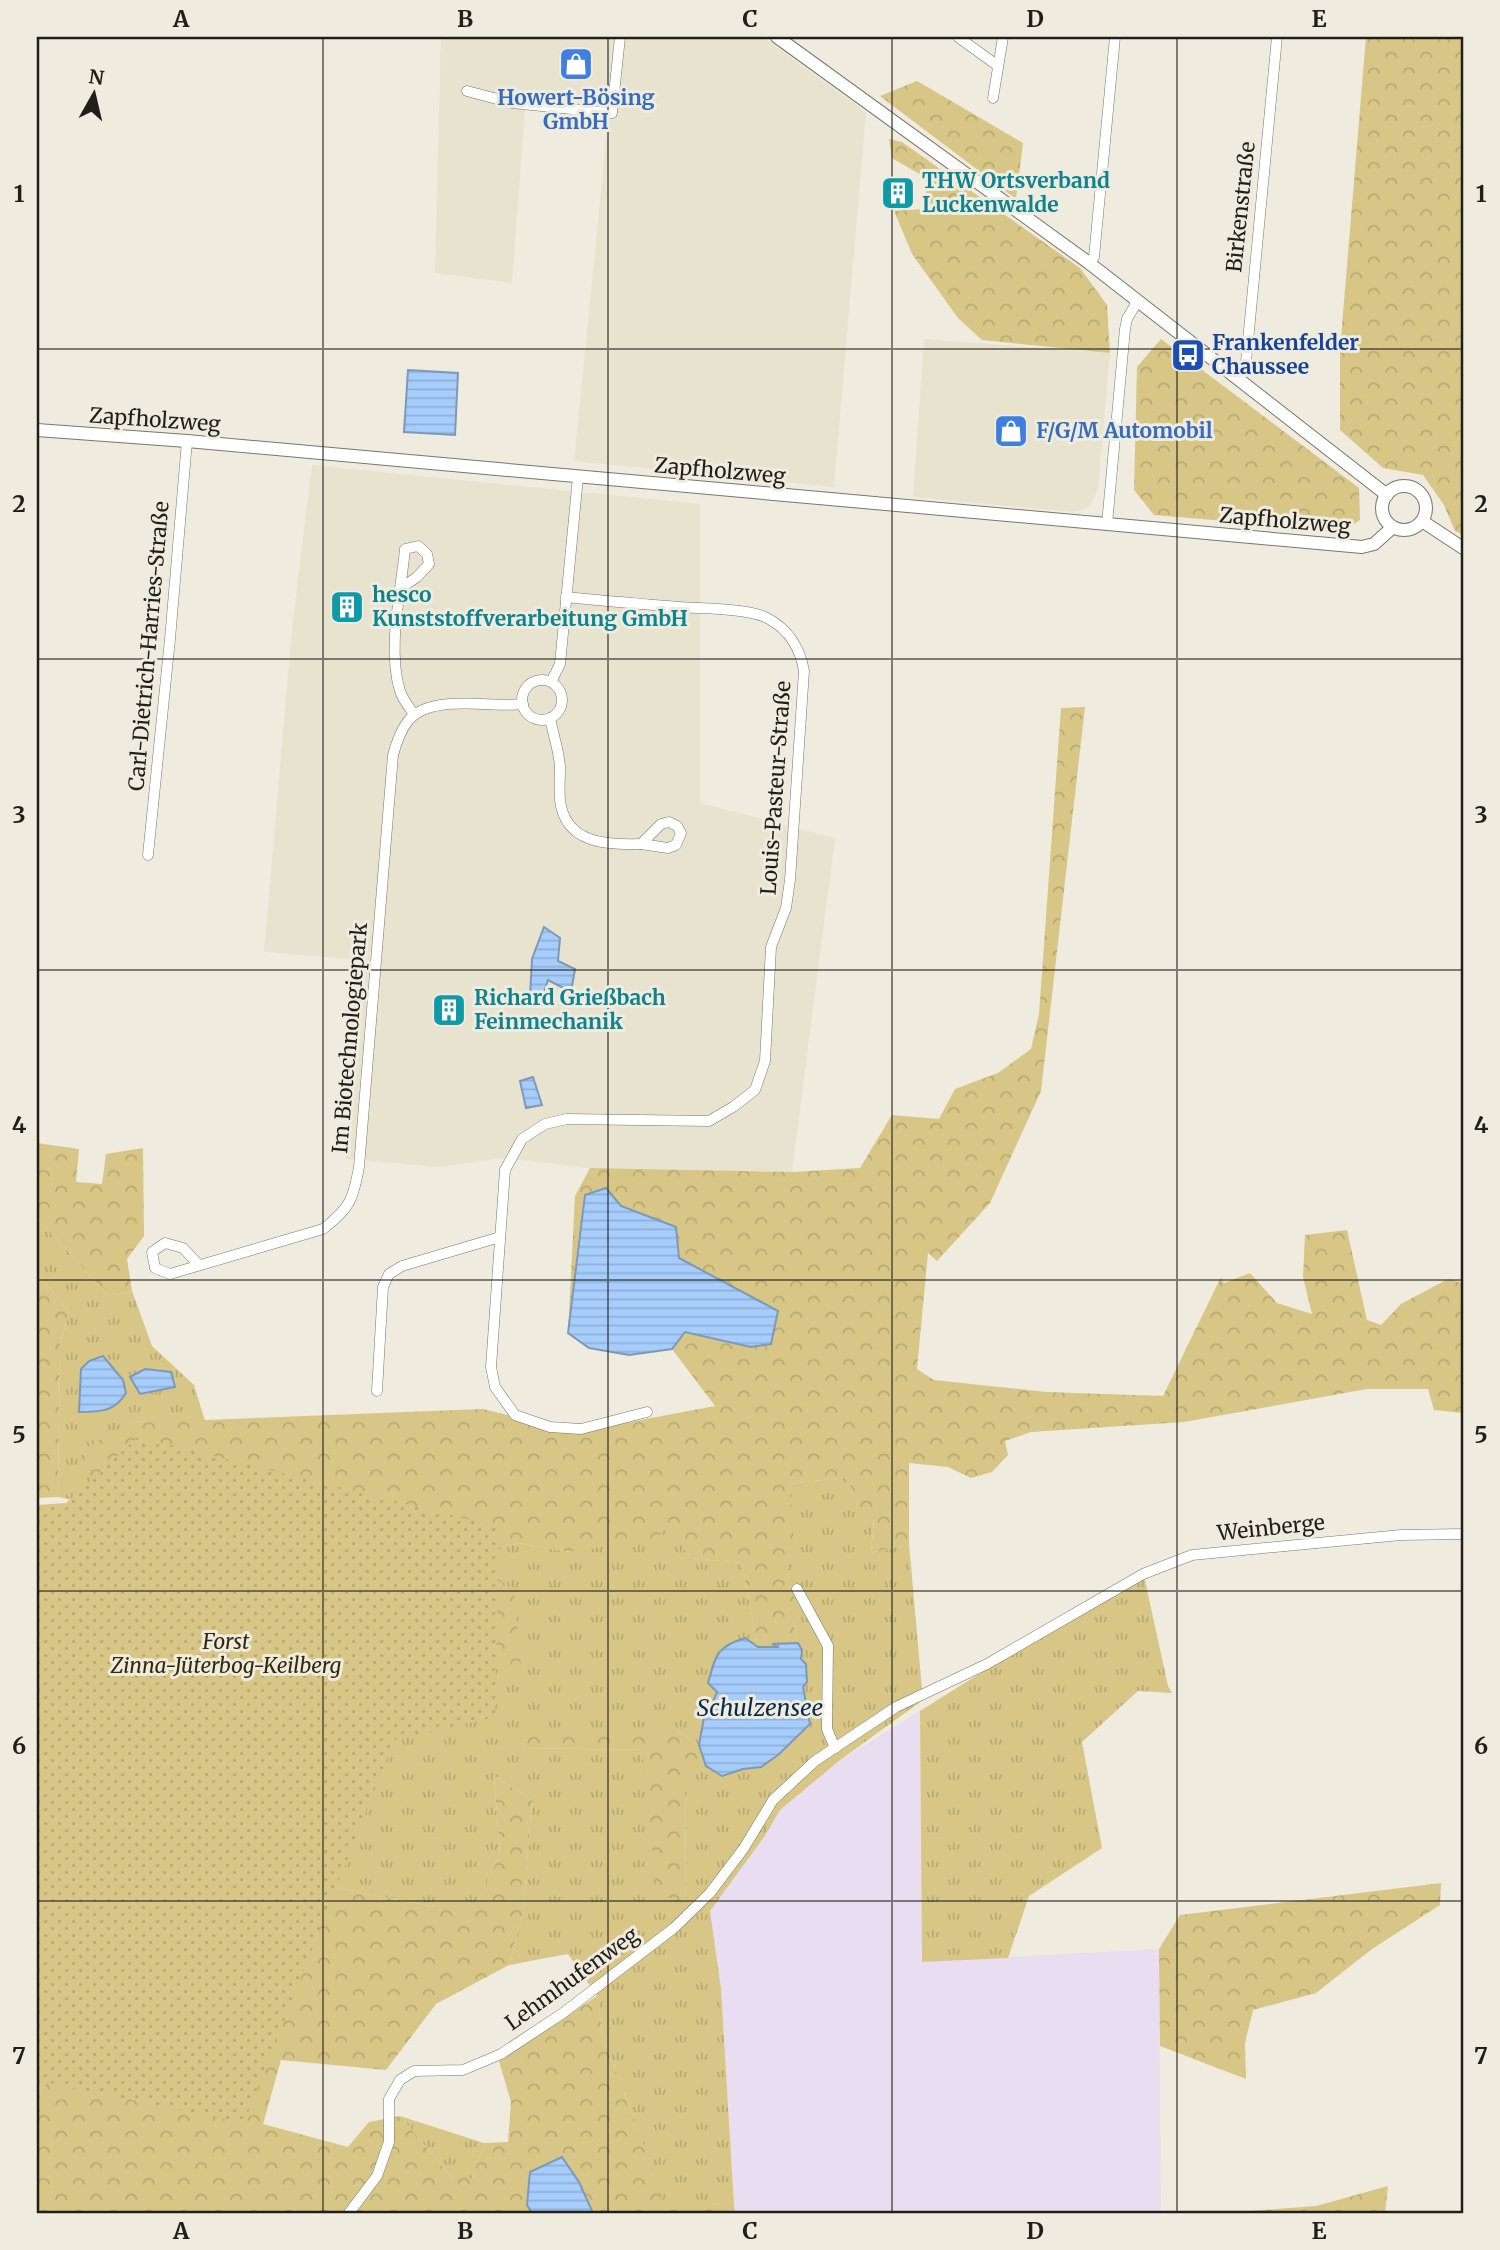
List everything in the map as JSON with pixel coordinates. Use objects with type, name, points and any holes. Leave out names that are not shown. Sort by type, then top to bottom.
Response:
[{"type":"street","points":[[467,91],[512,103],[612,113],[620,37]]},
{"type":"street","points":[[777,37],[1089,263],[1387,495]]},
{"type":"street","points":[[958,37],[998,66]]},
{"type":"street","points":[[993,98],[1003,37]]},
{"type":"street","points":[[1089,263],[1094,257],[1115,37]]},
{"type":"street","name":"Birkenstraße","points":[[1237,379],[1244,371],[1277,37]]},
{"type":"street","points":[[1107,524],[1125,330],[1130,311],[1138,300]]},
{"type":"street","name":"Zapfholzweg","points":[[37,430],[187,440],[1362,547],[1374,544],[1393,527]]},
{"type":"street","name":"Carl-Dietrich-Harries-Straße","points":[[148,855],[187,440]]},
{"type":"street","points":[[551,682],[560,664],[578,477]]},
{"type":"street","points":[[1400,487],[1414,489],[1424,500],[1425,515],[1422,521],[1412,529],[1399,530],[1387,523],[1382,509],[1387,495],[1400,487]]},
{"type":"street","points":[[1422,521],[1463,548]]},
{"type":"street","points":[[401,588],[429,564],[427,554],[418,546],[405,549],[394,656],[399,689],[414,715],[431,706],[523,704]]},
{"type":"street","name":"Louis-Pasteur-Straße","points":[[566,597],[753,614],[772,621],[792,639],[800,652],[803,671],[790,880],[786,908],[771,947],[765,1061],[755,1090],[709,1121],[567,1119],[545,1124],[522,1139],[505,1170],[491,1367],[495,1387],[515,1415],[550,1427],[581,1429],[647,1412]]},
{"type":"street","points":[[545,680],[551,682],[560,691],[562,704],[559,710],[550,718],[533,717],[523,704],[524,692],[533,683],[545,680]]},
{"type":"street","name":"Im Biotechnologiepark","points":[[199,1265],[323,1229],[342,1214],[355,1189],[393,755],[402,730],[414,715]]},
{"type":"street","points":[[550,718],[560,764],[560,801],[565,819],[578,834],[592,841],[615,845],[641,844]]},
{"type":"street","points":[[377,1391],[383,1287],[389,1274],[402,1266],[500,1237]]},
{"type":"street","name":"Weinberge","points":[[1094,1603],[1143,1574],[1192,1555],[1401,1535],[1463,1534]]},
{"type":"street","points":[[797,1589],[828,1646],[827,1729],[835,1748]]},
{"type":"street","name":"Lehmhufenweg","points":[[349,2213],[377,2176],[389,2142],[389,2099],[400,2080],[414,2071],[463,2070],[501,2054],[562,2013],[674,1928],[710,1893],[744,1848],[773,1800],[815,1761],[896,1707],[987,1664],[1094,1603]]},
{"type":"shaded area","points":[[441,37],[763,37],[866,112],[834,487],[574,461],[608,121],[525,109],[512,283],[435,273]]},
{"type":"shaded area","points":[[924,339],[1110,353],[1098,490],[1089,507],[1073,512],[913,497]]},
{"type":"shaded area","points":[[312,465],[700,504],[700,803],[835,838],[792,1172],[590,1168],[502,1158],[440,1167],[345,1159],[362,960],[264,952],[292,629]]},
{"type":"shaded area","points":[[920,1711],[922,1962],[1159,1949],[1161,2213],[735,2213],[721,1989],[710,1911],[780,1810],[840,1760]]},
{"type":"green space","points":[[1366,37],[1463,37],[1463,535],[1455,531],[1444,505],[1423,475],[1383,468],[1340,430],[1340,350]]},
{"type":"green space","points":[[917,81],[1023,143],[1016,199],[880,96]]},
{"type":"green space","points":[[889,139],[902,142],[1080,268],[1107,305],[1110,353],[982,340],[958,318],[912,254],[894,211],[924,209],[928,179],[892,158]]},
{"type":"green space","points":[[1161,339],[1359,488],[1360,520],[1343,531],[1154,515],[1134,490],[1137,367]]},
{"type":"green space","points":[[1085,707],[1041,1091],[990,1203],[937,1261],[928,1253],[917,1369],[934,1380],[1047,1392],[1163,1396],[1221,1277],[1224,1283],[1250,1273],[1277,1303],[1312,1314],[1303,1277],[1305,1235],[1347,1230],[1367,1320],[1381,1325],[1401,1304],[1448,1279],[1463,1283],[1463,1413],[1434,1410],[1428,1389],[1367,1389],[1184,1422],[1031,1432],[1005,1441],[1008,1455],[992,1472],[971,1478],[948,1467],[909,1463],[909,1544],[871,1553],[874,1519],[857,1505],[847,1477],[789,1484],[794,1530],[786,1581],[798,1605],[794,1625],[798,1643],[774,1644],[782,1647],[758,1647],[742,1563],[691,1558],[668,1528],[651,1539],[570,1552],[518,1543],[471,1560],[514,1590],[521,1667],[320,1683],[156,1501],[81,1474],[82,1450],[130,1423],[483,1409],[577,1432],[715,1406],[672,1349],[685,1332],[751,1347],[778,1311],[679,1258],[676,1227],[585,1195],[568,1333],[575,1196],[590,1168],[792,1172],[860,1168],[892,1115],[939,1119],[955,1089],[998,1073],[1031,1049],[1039,1014],[1061,708]]},
{"type":"green space","points":[[37,1143],[79,1149],[76,1182],[102,1184],[106,1154],[143,1148],[144,1236],[127,1259],[132,1291],[109,1297],[37,1217]]},
{"type":"green space","points":[[37,1217],[109,1297],[132,1291],[152,1346],[194,1385],[205,1421],[130,1423],[470,1560],[518,1543],[570,1552],[668,1527],[691,1558],[742,1563],[758,1647],[717,1692],[711,1707],[705,1712],[699,1745],[676,1730],[528,1730],[524,1748],[642,1750],[686,1902],[685,1778],[706,1766],[722,1776],[761,1767],[778,1755],[810,1724],[803,1687],[802,1650],[794,1625],[796,1608],[786,1581],[789,1484],[847,1477],[857,1505],[874,1518],[871,1553],[909,1544],[923,1700],[840,1760],[780,1810],[764,1837],[710,1911],[721,1989],[734,2204],[663,2206],[639,2132],[603,2037],[597,1996],[568,1954],[509,1965],[523,1912],[532,1800],[494,1776],[500,1854],[475,1907],[436,1907],[288,1879],[221,1530],[58,1497],[60,1344],[69,1312],[37,1273]],"holes":[[[81,1369],[123,1380],[81,1385]]]},
{"type":"green space","points":[[37,1273],[69,1312],[60,1344],[58,1497],[37,1498]]},
{"type":"green space","name":"Forst Zinna-Jüterbog-Keilberg","points":[[138,1437],[499,1527],[495,1717],[394,1740],[244,2123],[46,2082],[37,2126],[37,1505],[66,1503]]},
{"type":"green space","points":[[1143,1571],[1168,1686],[1172,1693],[1138,1691],[1082,1742],[1102,1848],[1029,1896],[1008,1958],[922,1962],[920,1711]]},
{"type":"green space","points":[[37,1621],[288,1879],[436,1907],[475,1907],[500,1854],[494,1776],[532,1800],[523,1912],[509,1965],[436,2004],[386,2070],[281,2060],[263,2124],[348,2147],[369,2122],[400,2116],[452,2178],[472,2178],[484,2143],[508,2142],[511,2102],[499,2061],[597,1996],[603,2037],[641,2137],[663,2205],[734,2204],[735,2213],[593,2213],[579,2182],[527,2205],[532,2213],[37,2213]]},
{"type":"green space","points":[[527,1730],[676,1730],[699,1745],[706,1766],[685,1779],[686,1903],[657,1894],[642,1750],[524,1748]]},
{"type":"green space","points":[[1441,1883],[1440,1905],[1372,1949],[1316,1993],[1253,2010],[1245,2043],[1246,2079],[1160,2046],[1159,1949],[1180,1915]]},
{"type":"green space","points":[[400,2116],[484,2143],[472,2178],[452,2178]]},
{"type":"green space","points":[[1388,2186],[1385,2213],[1224,2213],[1316,2206]]},
{"type":"water","points":[[408,370],[458,373],[455,435],[404,432]]},
{"type":"water","points":[[544,927],[560,938],[558,961],[575,969],[571,992],[548,980],[541,1001],[530,997],[532,959]]},
{"type":"water","points":[[533,1077],[542,1105],[526,1108],[520,1081]]},
{"type":"water","points":[[606,1188],[621,1206],[676,1227],[679,1258],[778,1311],[771,1344],[751,1347],[685,1332],[672,1349],[629,1355],[589,1348],[568,1333],[585,1195]]},
{"type":"water","points":[[103,1356],[123,1380],[126,1393],[112,1407],[100,1411],[79,1412],[81,1369],[89,1361]]},
{"type":"water","points":[[145,1369],[171,1372],[175,1387],[140,1394],[130,1377]]},
{"type":"water","name":"Schulzensee","points":[[745,1638],[758,1647],[798,1643],[802,1650],[801,1659],[806,1664],[807,1682],[803,1687],[810,1724],[778,1755],[761,1767],[722,1776],[706,1766],[699,1745],[705,1712],[711,1707],[717,1692],[708,1683],[719,1653],[728,1645]]},
{"type":"water","points":[[562,2157],[579,2182],[593,2213],[532,2213],[527,2205],[530,2172]]},
{"type":"place","name":"Howert-Bösing GmbH","points":[[576,64]]},
{"type":"place","name":"THW Ortsverband Luckenwalde","points":[[898,193]]},
{"type":"place","name":"Frankenfelder Chaussee","points":[[1188,355]]},
{"type":"place","name":"F/G/M Automobil","points":[[1011,431]]},
{"type":"place","name":"hesco Kunststoffverarbeitung GmbH","points":[[347,607]]},
{"type":"place","name":"Richard Grießbach Feinmechanik","points":[[449,1010]]}]
